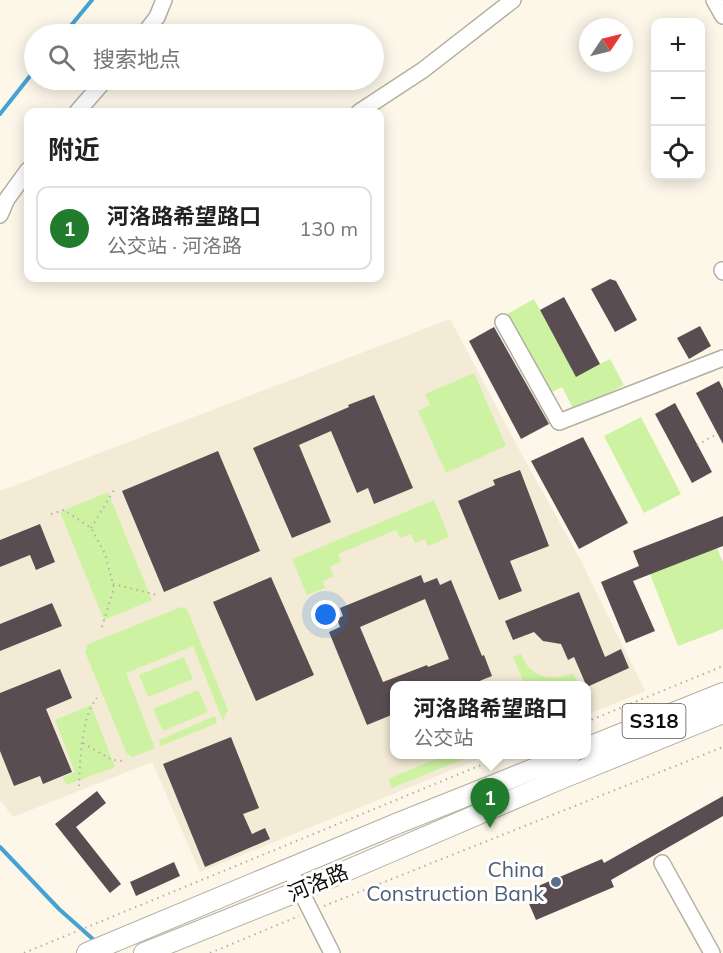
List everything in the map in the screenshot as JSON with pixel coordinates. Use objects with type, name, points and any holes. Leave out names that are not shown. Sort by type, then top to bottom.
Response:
[{"type":"main road","name":"S318","points":[[591,746],[723,693]]},
{"type":"main road","name":"河洛路","points":[[151,950],[299,891],[558,780],[723,713]]},
{"type":"main road","name":"河洛路","points":[[87,953],[559,759]]},
{"type":"street","points":[[152,24],[164,0]]},
{"type":"street","points":[[365,108],[423,70],[513,0]]},
{"type":"street","points":[[715,0],[723,16]]},
{"type":"street","points":[[80,108],[96,90]]},
{"type":"street","points":[[0,215],[7,199],[24,176]]},
{"type":"street","points":[[503,322],[558,422],[723,358]]},
{"type":"street","points":[[662,863],[712,953]]},
{"type":"street","points":[[289,868],[332,953]]},
{"type":"path","points":[[698,445],[717,434]]},
{"type":"path","points":[[91,528],[114,490]]},
{"type":"path","points":[[51,514],[64,510],[91,528],[105,554],[114,588],[101,630]]},
{"type":"path","points":[[113,584],[157,595]]},
{"type":"path","points":[[591,721],[723,666]]},
{"type":"path","points":[[79,786],[82,730],[91,705],[97,698]]},
{"type":"path","points":[[83,743],[112,760],[123,761]]},
{"type":"path","points":[[210,953],[723,747]]},
{"type":"path","points":[[24,953],[496,759]]},
{"type":"shaded area","points":[[450,319],[580,559],[645,691],[591,713],[591,681],[390,681],[390,759],[479,759],[200,872],[152,762],[13,817],[0,800],[0,491]]},
{"type":"green space","points":[[534,299],[576,376],[610,359],[624,385],[575,412],[562,387],[550,393],[507,314]]},
{"type":"green space","points":[[474,373],[506,446],[446,473],[418,411],[430,405],[425,394]]},
{"type":"green space","points":[[641,417],[681,494],[644,513],[604,436]]},
{"type":"green space","points":[[108,492],[152,600],[104,620],[60,512]]},
{"type":"green space","points":[[434,500],[449,537],[428,546],[425,539],[415,543],[411,534],[400,538],[396,530],[338,554],[341,562],[330,567],[334,576],[323,581],[325,588],[307,595],[292,559]]},
{"type":"green space","points":[[717,548],[723,562],[723,629],[678,646],[650,574]]},
{"type":"green space","points":[[181,607],[187,609],[228,710],[223,721],[193,646],[126,673],[155,748],[133,757],[127,754],[85,652],[88,644]]},
{"type":"green space","points":[[521,654],[530,668],[542,676],[557,677],[573,673],[577,681],[523,681],[513,657]]},
{"type":"green space","points":[[184,657],[193,679],[148,697],[139,675]]},
{"type":"green space","points":[[198,690],[208,712],[163,731],[153,709]]},
{"type":"green space","points":[[91,705],[115,767],[66,785],[63,777],[75,772],[55,720]]},
{"type":"green space","points":[[215,716],[217,723],[161,746],[159,740]]},
{"type":"green space","points":[[436,759],[464,759],[392,788],[388,779]]},
{"type":"building","points":[[610,279],[616,281],[637,320],[615,332],[591,289]]},
{"type":"building","points":[[564,297],[600,364],[576,377],[540,310]]},
{"type":"building","points":[[700,326],[711,346],[689,359],[677,338]]},
{"type":"building","points":[[494,327],[549,424],[521,439],[469,341]]},
{"type":"building","points":[[719,381],[723,389],[723,444],[696,393]]},
{"type":"building","points":[[374,395],[413,488],[374,504],[368,488],[357,493],[331,431],[299,445],[331,522],[292,538],[253,448]]},
{"type":"building","points":[[675,403],[712,472],[692,483],[655,414]]},
{"type":"building","points":[[583,437],[628,523],[579,549],[531,461]]},
{"type":"building","points":[[218,451],[260,551],[164,592],[122,491]]},
{"type":"building","points":[[520,470],[549,546],[510,561],[522,591],[499,600],[458,501],[495,485],[493,480]]},
{"type":"building","points":[[723,516],[723,546],[633,581],[655,631],[626,643],[601,582],[639,566],[633,551]]},
{"type":"building","points":[[40,524],[55,562],[36,570],[30,555],[0,567],[0,540]]},
{"type":"building","points":[[421,575],[424,583],[437,578],[440,585],[451,580],[492,676],[480,681],[390,681],[390,716],[367,725],[329,632],[340,627],[337,619],[343,616],[340,608]],"holes":[[[425,599],[449,659],[428,667],[427,665],[383,682],[360,627]]]},
{"type":"building","points":[[271,577],[314,675],[256,701],[213,602]]},
{"type":"building","points":[[579,592],[605,657],[621,649],[629,668],[591,685],[591,681],[584,681],[574,657],[568,660],[561,644],[543,641],[534,632],[513,640],[505,621]]},
{"type":"building","points":[[52,603],[62,626],[0,651],[0,624]]},
{"type":"building","points":[[60,669],[72,698],[46,709],[72,772],[43,784],[40,776],[14,786],[0,751],[0,693]]},
{"type":"building","points":[[231,737],[259,808],[243,814],[252,834],[265,828],[270,839],[205,867],[163,764]]},
{"type":"building","points":[[97,791],[106,803],[76,827],[121,884],[110,893],[55,824]]},
{"type":"building","points":[[723,796],[723,816],[611,880],[614,887],[536,920],[524,892],[602,859],[604,863]]},
{"type":"building","points":[[174,862],[180,876],[136,896],[130,882]]},
{"type":"waterway","points":[[72,24],[92,0]]},
{"type":"waterway","points":[[0,114],[24,84]]},
{"type":"waterway","points":[[0,847],[59,909],[95,941]]},
{"type":"place","name":"河洛路希望路口","points":[[490,828]]},
{"type":"place","name":"China Construction Bank","points":[[556,882]]}]
